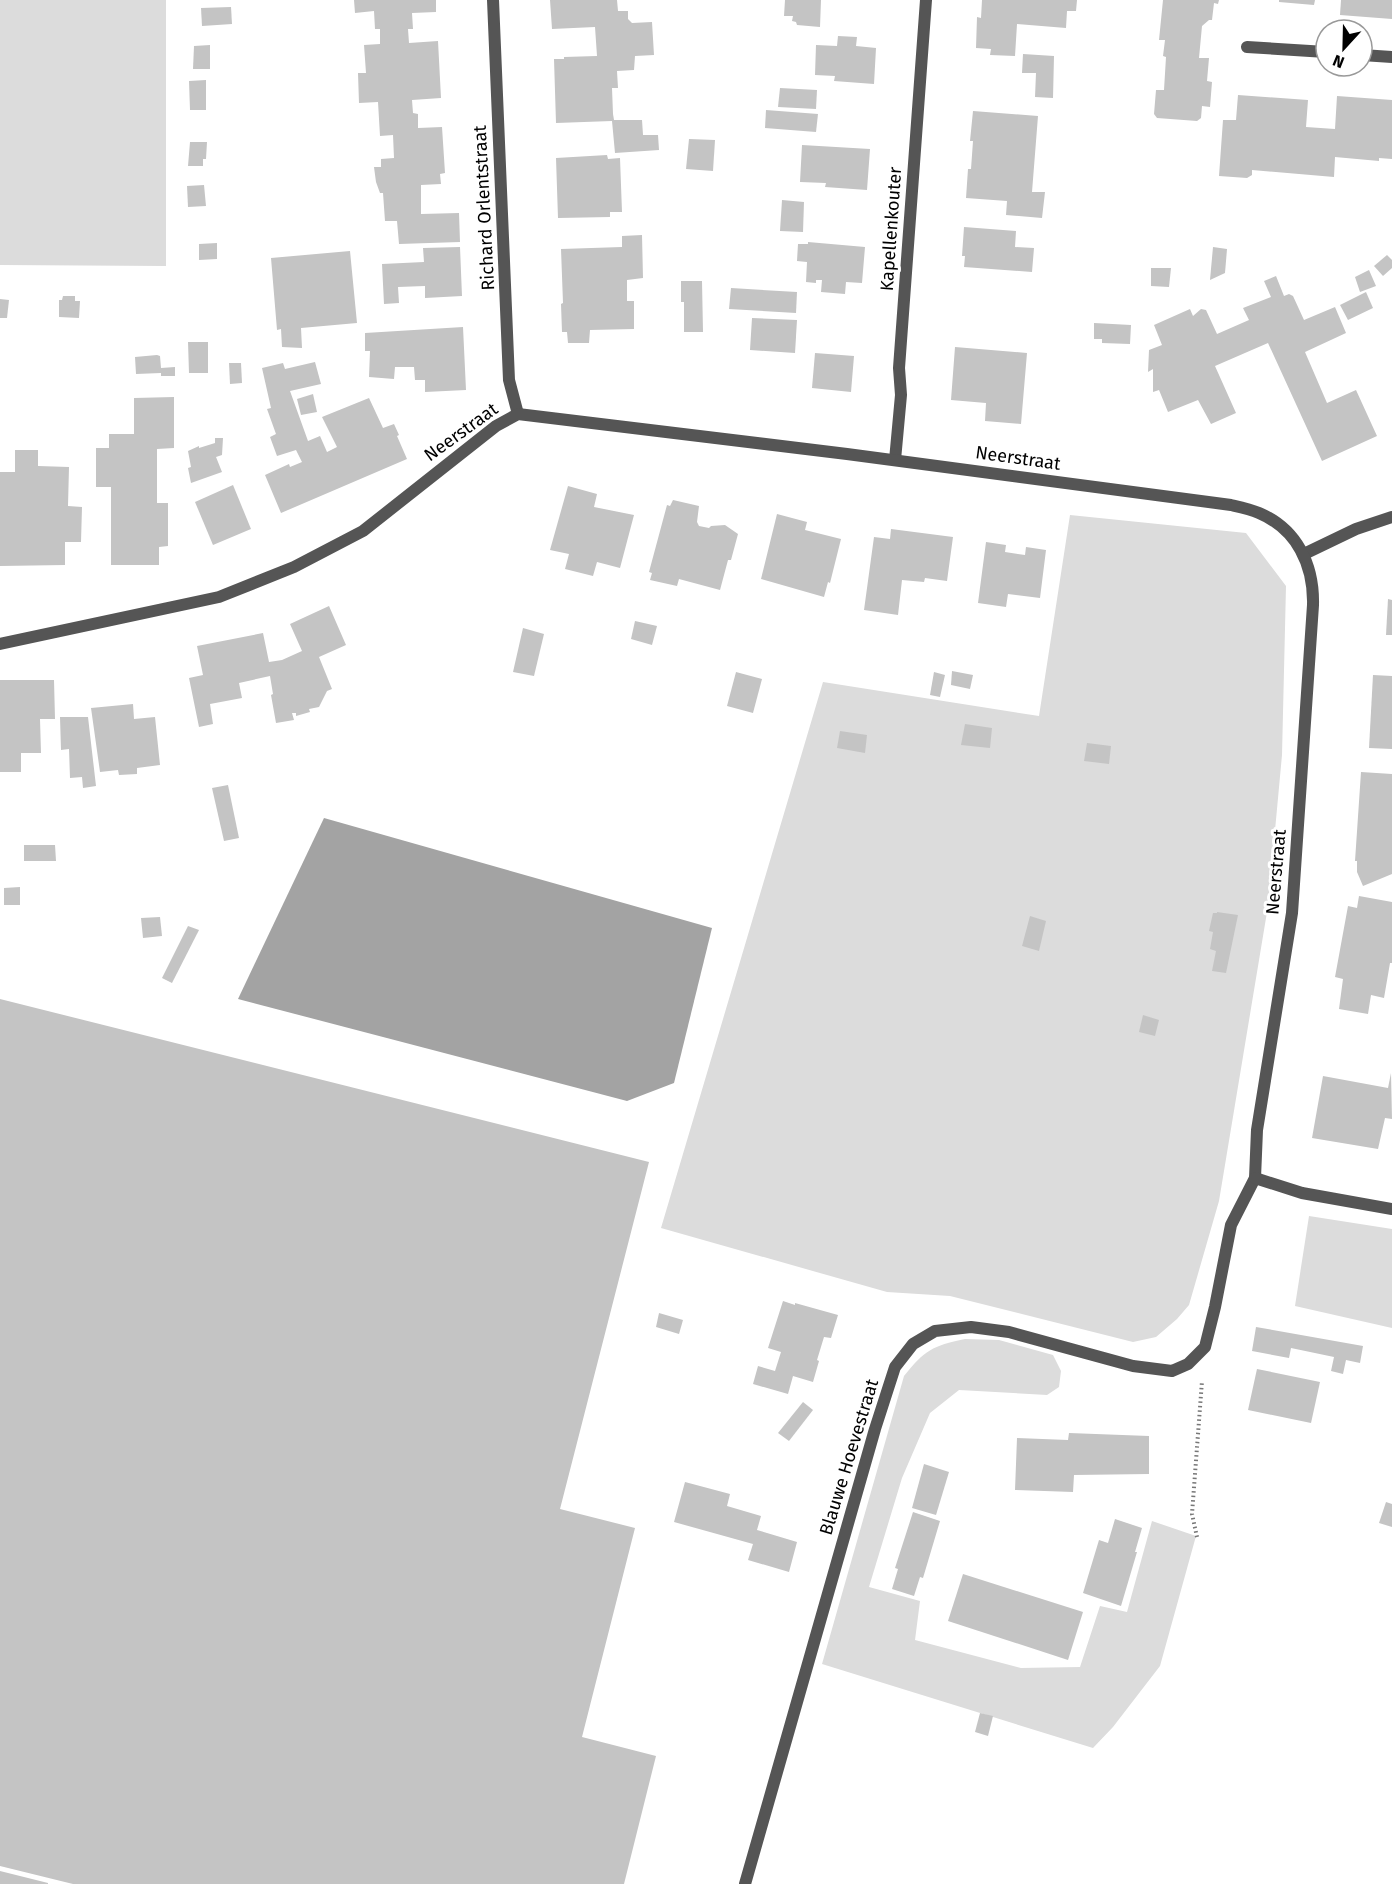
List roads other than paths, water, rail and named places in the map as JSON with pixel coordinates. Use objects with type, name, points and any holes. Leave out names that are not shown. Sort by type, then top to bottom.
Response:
[{"type":"street","name":"Richard Orlentstraat","points":[[493,0],[509,380],[518,414]]},
{"type":"street","name":"Kapellenkouter","points":[[895,460],[901,395],[899,368],[926,0]]},
{"type":"street","points":[[1247,47],[1314,51]]},
{"type":"street","points":[[1374,56],[1392,57]]},
{"type":"street","name":"Neerstraat","points":[[0,644],[219,597],[294,567],[363,531],[496,426],[518,414],[895,460],[1231,505],[1259,513],[1288,533],[1304,554],[1314,584],[1292,913],[1257,1130],[1255,1178]]},
{"type":"street","points":[[1304,554],[1356,529],[1392,517]]},
{"type":"street","points":[[1255,1178],[1302,1193],[1392,1209]]},
{"type":"street","name":"Blauwe Hoevestraat","points":[[745,1884],[875,1428],[895,1367],[914,1344],[935,1331],[971,1327],[1009,1332],[1133,1366],[1172,1371],[1188,1364],[1205,1347],[1231,1225],[1255,1178]]}]
